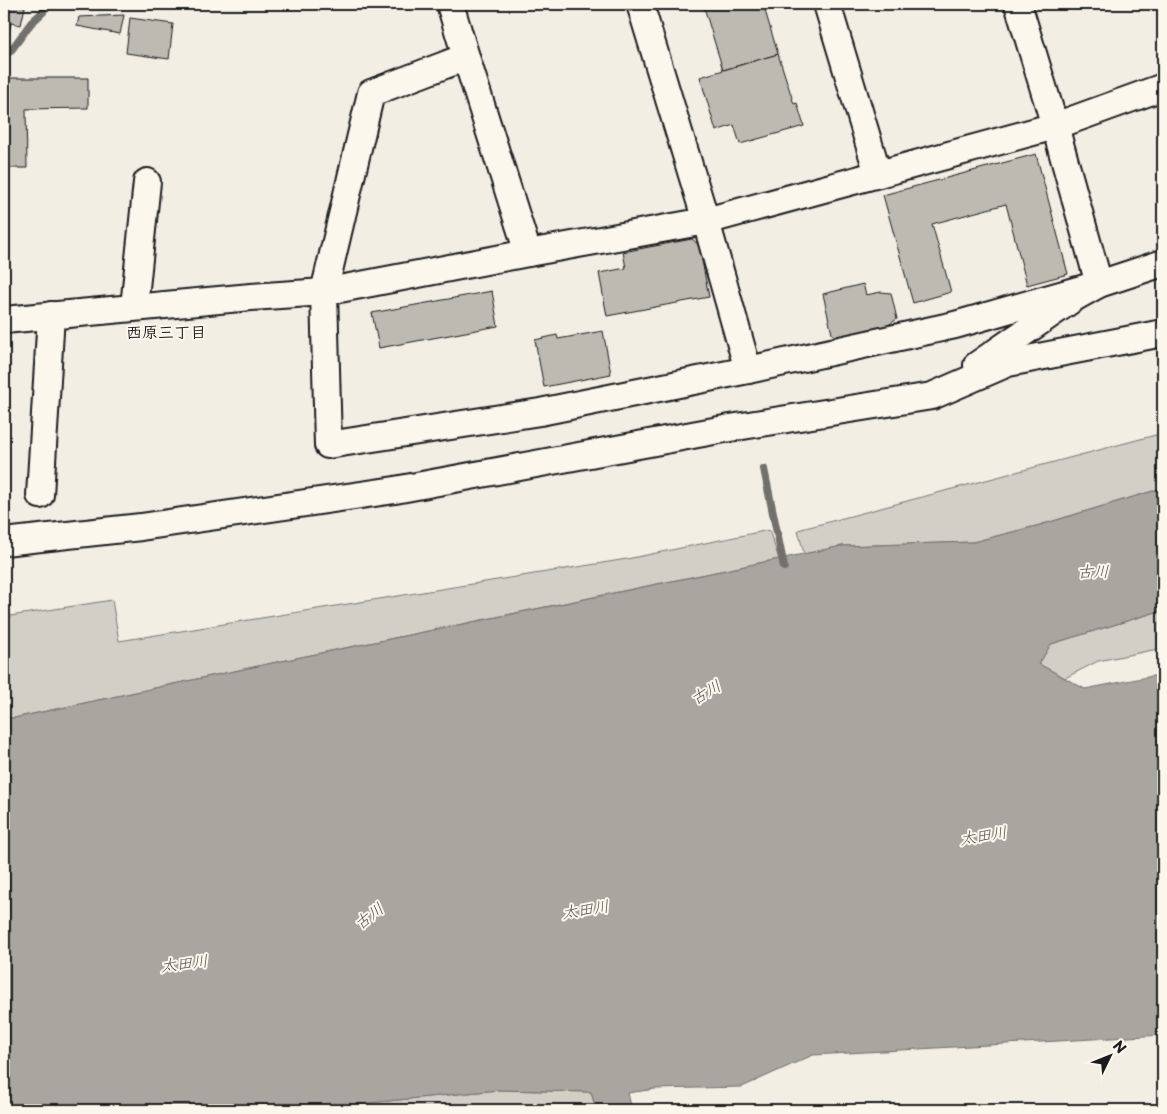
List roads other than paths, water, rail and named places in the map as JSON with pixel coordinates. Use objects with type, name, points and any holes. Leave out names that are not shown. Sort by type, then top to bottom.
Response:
[{"type":"street","points":[[450,4],[528,253]]},
{"type":"street","points":[[640,4],[706,221],[748,370]]},
{"type":"street","points":[[827,4],[878,174]]},
{"type":"street","points":[[1018,4],[1100,284]]},
{"type":"street","points":[[466,57],[371,92],[324,292],[328,445],[540,412],[748,370],[955,325],[1100,284],[1163,263]]},
{"type":"street","points":[[4,320],[134,307],[324,292],[706,221],[1055,126],[1163,87]]},
{"type":"street","points":[[134,307],[147,182]]},
{"type":"street","points":[[932,396],[1074,298],[1100,284]]},
{"type":"street","points":[[40,495],[51,315]]},
{"type":"street","points":[[4,542],[141,527],[395,490],[730,428],[932,396],[1008,364],[1163,333]]},
{"type":"water","points":[[1163,488],[1163,610],[1051,644],[1039,664],[1085,689],[1163,674],[1163,1035],[813,1055],[742,1087],[655,1089],[628,1093],[632,1110],[596,1110],[591,1092],[498,1090],[299,1110],[4,1110],[4,718],[14,718],[842,546],[973,542],[1040,525]]},
{"type":"waterway","points":[[4,56],[12,49],[31,23],[43,12]]},
{"type":"waterway","points":[[764,469],[784,567]]},
{"type":"district","name":"西原三丁目","points":[[166,331]]},
{"type":"water label","name":"古川","points":[[1093,570]]},
{"type":"water label","name":"古川","points":[[705,691]]},
{"type":"water label","name":"太田川","points":[[983,834]]},
{"type":"water label","name":"太田川","points":[[585,908]]},
{"type":"water label","name":"古川","points":[[368,915]]},
{"type":"water label","name":"太田川","points":[[184,962]]}]
